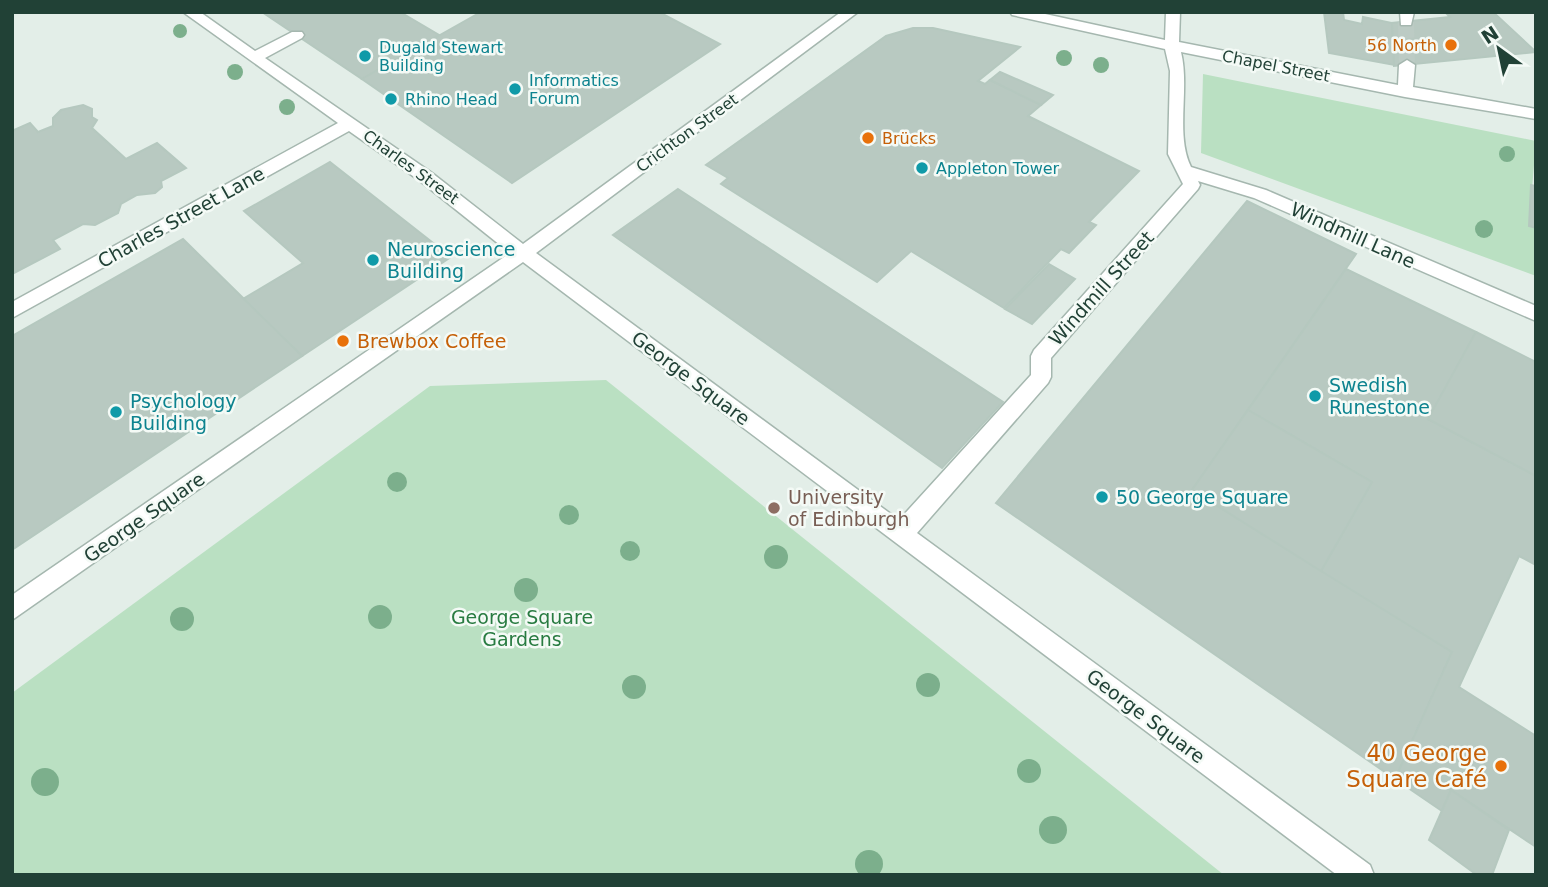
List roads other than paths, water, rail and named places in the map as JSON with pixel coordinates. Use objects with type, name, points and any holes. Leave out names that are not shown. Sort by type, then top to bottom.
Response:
[{"type":"street","name":"Charles Street","points":[[190,12],[426,177],[523,253]]},
{"type":"street","name":"Crichton Street","points":[[523,253],[851,12]]},
{"type":"street","name":"Chapel Street","points":[[1017,12],[1405,92],[1536,114]]},
{"type":"street","points":[[1173,12],[1172,45],[1178,71],[1176,153],[1184,171]]},
{"type":"street","points":[[255,57],[298,35]]},
{"type":"street","points":[[1405,92],[1407,65]]},
{"type":"street","name":"Charles Street Lane","points":[[12,311],[349,123]]},
{"type":"street","name":"Windmill Lane","points":[[1184,171],[1260,194],[1536,314]]},
{"type":"street","name":"Windmill Street","points":[[901,534],[1041,377],[1041,356],[1192,185],[1184,171]]},
{"type":"street","name":"George Square","points":[[12,609],[523,253],[1360,875]]},
{"type":"tunnel","points":[[1406,22],[1407,65]]},
{"type":"place","name":"56 North","points":[[1451,45]]},
{"type":"place","name":"Dugald Stewart Building","points":[[365,56]]},
{"type":"place","name":"Informatics Forum","points":[[515,89]]},
{"type":"place","name":"Rhino Head","points":[[391,99]]},
{"type":"place","name":"Brücks","points":[[868,138]]},
{"type":"place","name":"Appleton Tower","points":[[922,168]]},
{"type":"place","name":"Neuroscience Building","points":[[373,260]]},
{"type":"place","name":"Brewbox Coffee","points":[[343,341]]},
{"type":"place","name":"Swedish Runestone","points":[[1315,396]]},
{"type":"place","name":"Psychology Building","points":[[116,412]]},
{"type":"place","name":"50 George Square","points":[[1102,497]]},
{"type":"place","name":"University of Edinburgh","points":[[774,508]]},
{"type":"place","name":"40 George Square Café","points":[[1501,766]]},
{"type":"park label","name":"George Square Gardens","points":[[522,628]]}]
